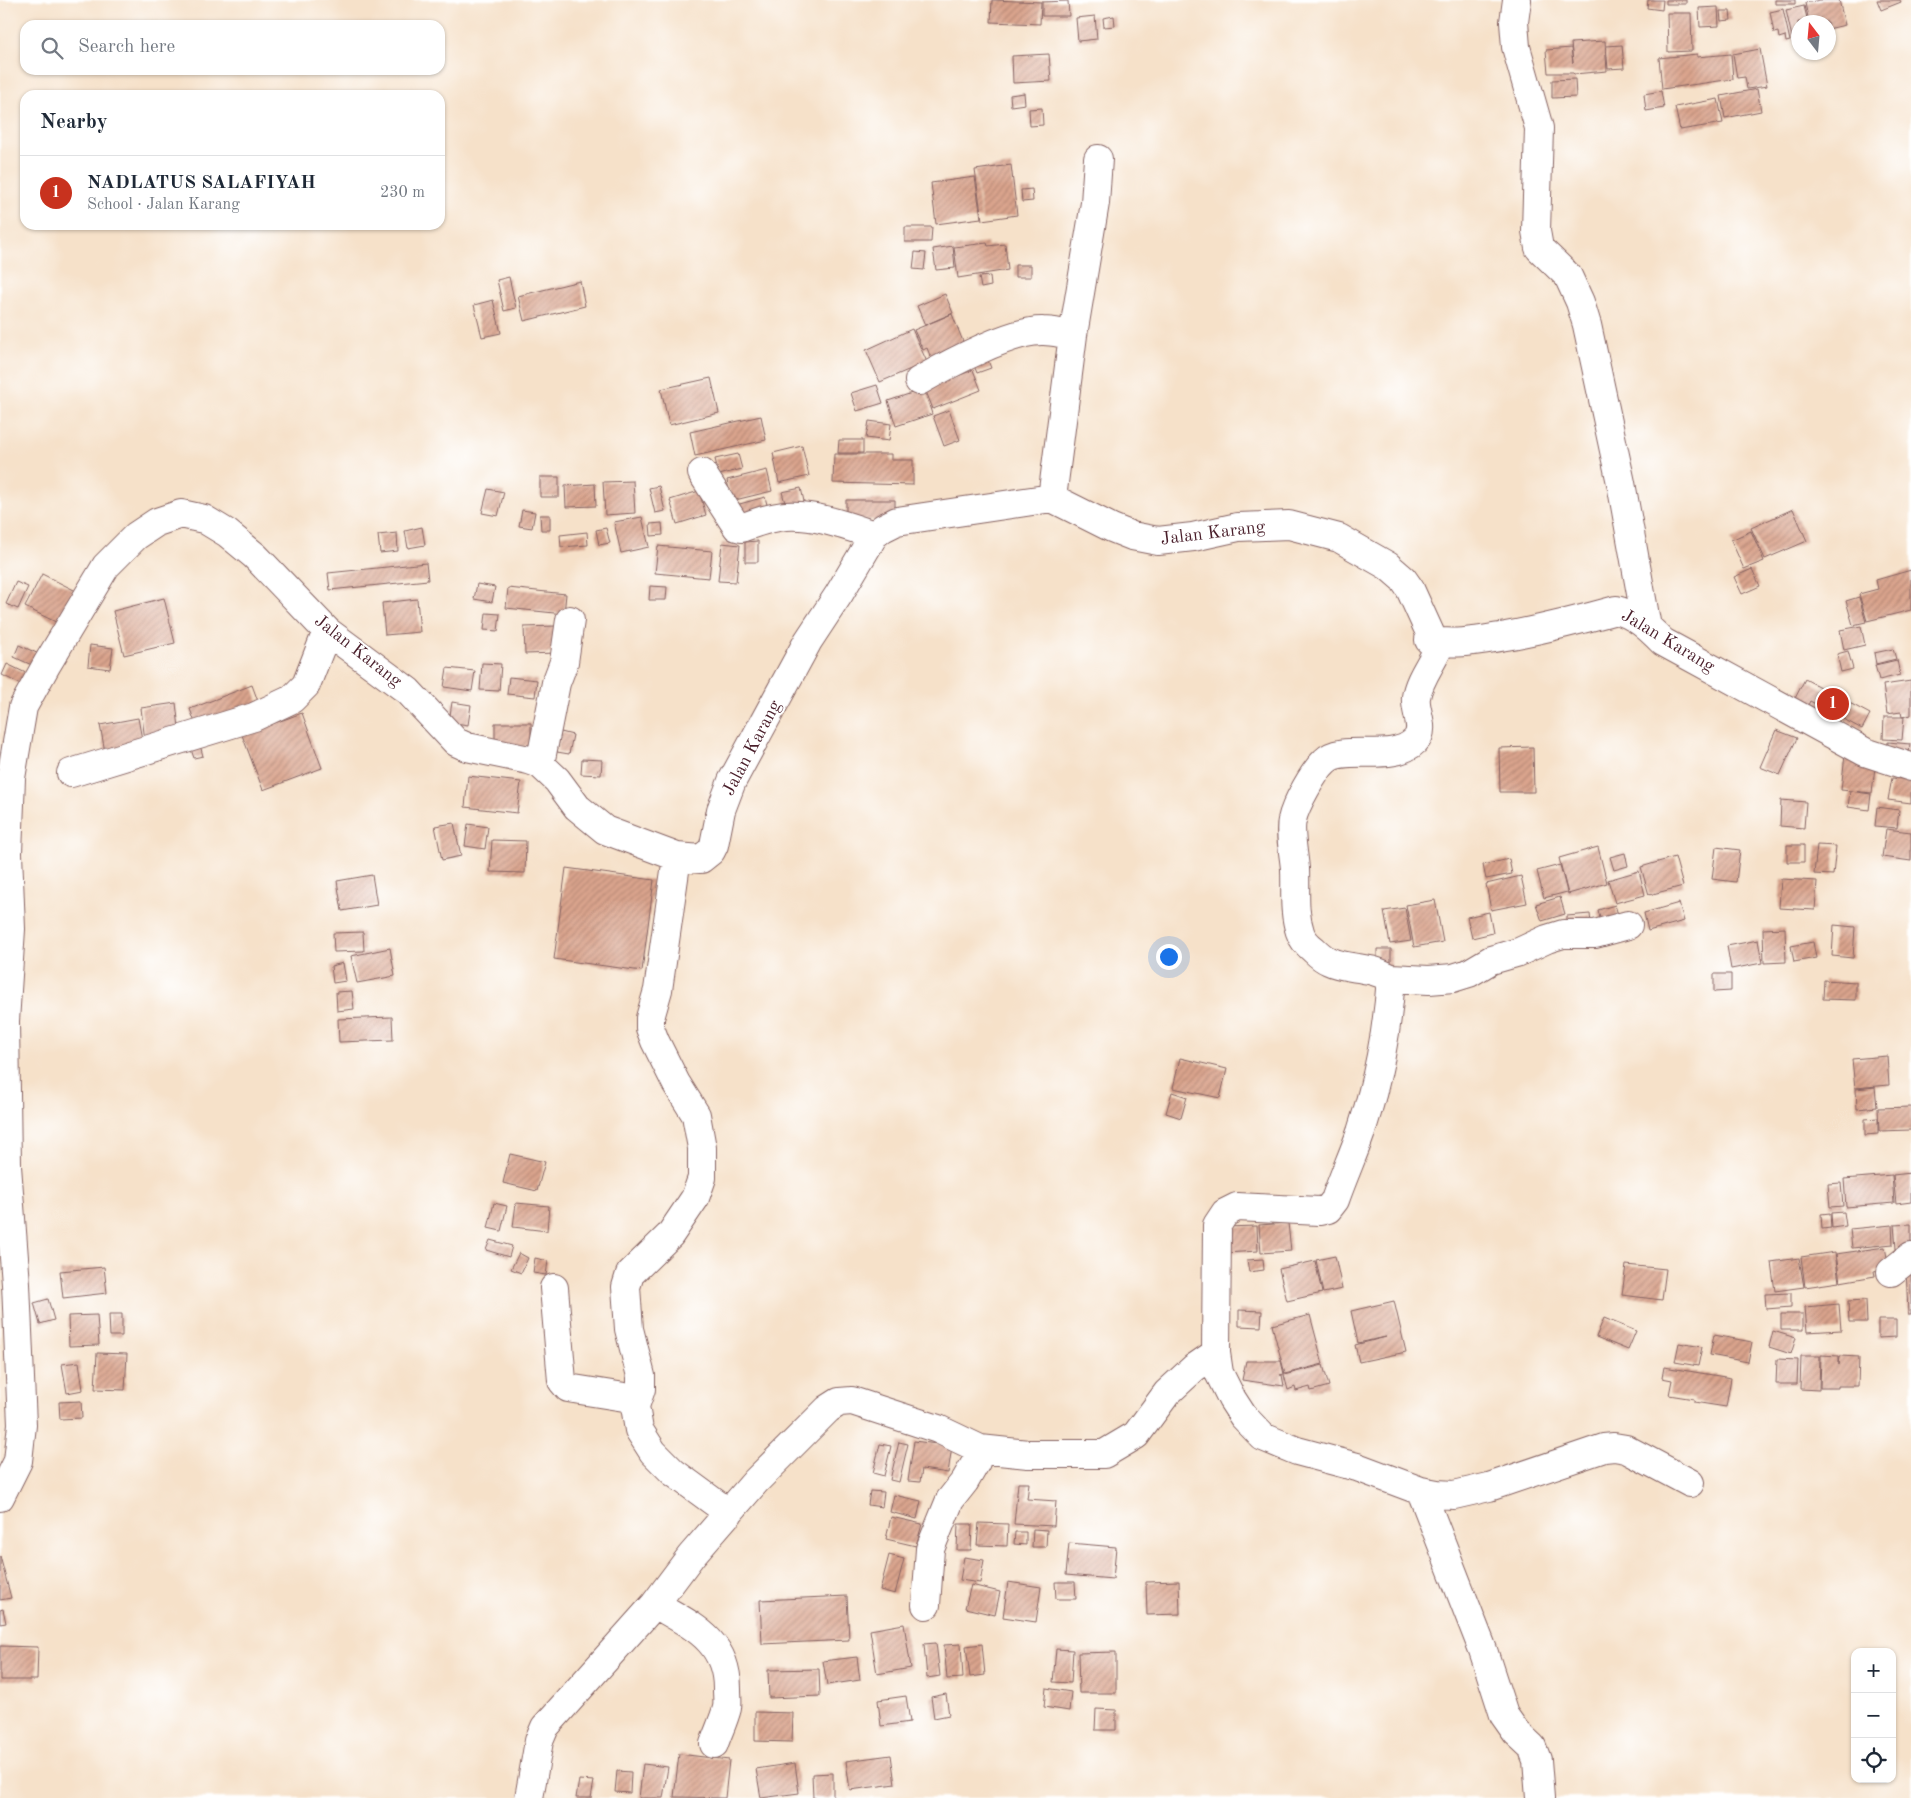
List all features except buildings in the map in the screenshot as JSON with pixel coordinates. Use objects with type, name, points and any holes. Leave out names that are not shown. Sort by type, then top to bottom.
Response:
[{"type":"street","points":[[1517,0],[1514,22],[1516,47],[1539,128],[1536,232],[1539,248],[1548,254],[1568,276],[1580,302],[1587,325],[1621,483],[1647,627]]},
{"type":"street","points":[[1052,498],[1073,335],[1095,204],[1098,159]]},
{"type":"street","points":[[919,381],[948,364],[1012,337],[1041,331],[1073,335]]},
{"type":"street","points":[[702,473],[737,527],[741,528],[768,519],[787,516],[813,518],[848,526],[874,536]]},
{"type":"street","name":"Jalan Karang","points":[[0,1497],[18,1462],[22,1425],[16,1284],[7,1166],[5,1021],[11,929],[8,853],[11,778],[23,707],[47,664],[106,566],[136,536],[157,522],[181,514],[204,519],[226,533],[255,556],[327,630],[408,691],[456,742],[467,747],[540,764],[557,780],[576,807],[605,830],[677,857],[701,859],[711,851],[721,810],[732,781],[808,641],[874,536],[883,528],[897,521],[1052,498],[1112,528],[1132,536],[1158,541],[1193,537],[1238,527],[1289,525],[1339,538],[1388,566],[1403,579],[1410,589],[1430,633],[1429,640],[1460,643],[1548,628],[1616,610],[1625,612],[1647,627],[1663,642],[1856,748],[1911,768]]},
{"type":"street","points":[[540,764],[556,682],[564,662],[570,620]]},
{"type":"street","points":[[71,772],[254,717],[292,700],[306,685],[327,630]]},
{"type":"street","points":[[1440,642],[1436,654],[1418,688],[1416,700],[1420,726],[1419,734],[1415,741],[1403,749],[1384,753],[1341,754],[1325,760],[1298,801],[1292,822],[1295,877],[1294,903],[1300,935],[1313,949],[1329,961],[1372,970],[1391,978],[1429,980],[1453,978],[1469,973],[1491,960],[1519,952],[1546,939],[1564,934],[1595,934],[1628,925]]},
{"type":"street","points":[[677,857],[658,990],[650,1018],[650,1028],[676,1083],[696,1115],[702,1148],[702,1178],[695,1198],[670,1235],[630,1274],[626,1287],[629,1329],[641,1376],[641,1390],[635,1406],[639,1430],[653,1452],[673,1472],[728,1513]]},
{"type":"street","points":[[1391,978],[1388,1020],[1380,1063],[1360,1134],[1335,1200],[1328,1208],[1319,1211],[1237,1207],[1225,1213],[1217,1225],[1216,1353],[1219,1373],[1232,1400],[1243,1416],[1263,1437],[1297,1451],[1357,1467],[1421,1491],[1436,1494],[1454,1495],[1490,1487],[1604,1448],[1614,1447],[1626,1449],[1690,1483]]},
{"type":"street","points":[[554,1288],[562,1381],[568,1388],[638,1399]]},
{"type":"street","points":[[528,1798],[539,1741],[545,1728],[655,1604],[691,1556],[756,1481],[828,1409],[839,1402],[852,1401],[938,1429],[980,1449],[1028,1454],[1104,1454],[1136,1435],[1168,1393],[1194,1368],[1216,1353]]},
{"type":"street","points":[[926,1605],[930,1549],[950,1500],[965,1481],[976,1462],[980,1449]]},
{"type":"street","points":[[1421,1491],[1483,1650],[1504,1716],[1516,1732],[1532,1747],[1537,1760],[1540,1798]]},
{"type":"street","points":[[655,1604],[698,1630],[711,1642],[721,1656],[727,1673],[728,1706],[714,1744]]},
{"type":"place","name":"NADLATUS SALAFIYAH","points":[[1833,704]]}]
